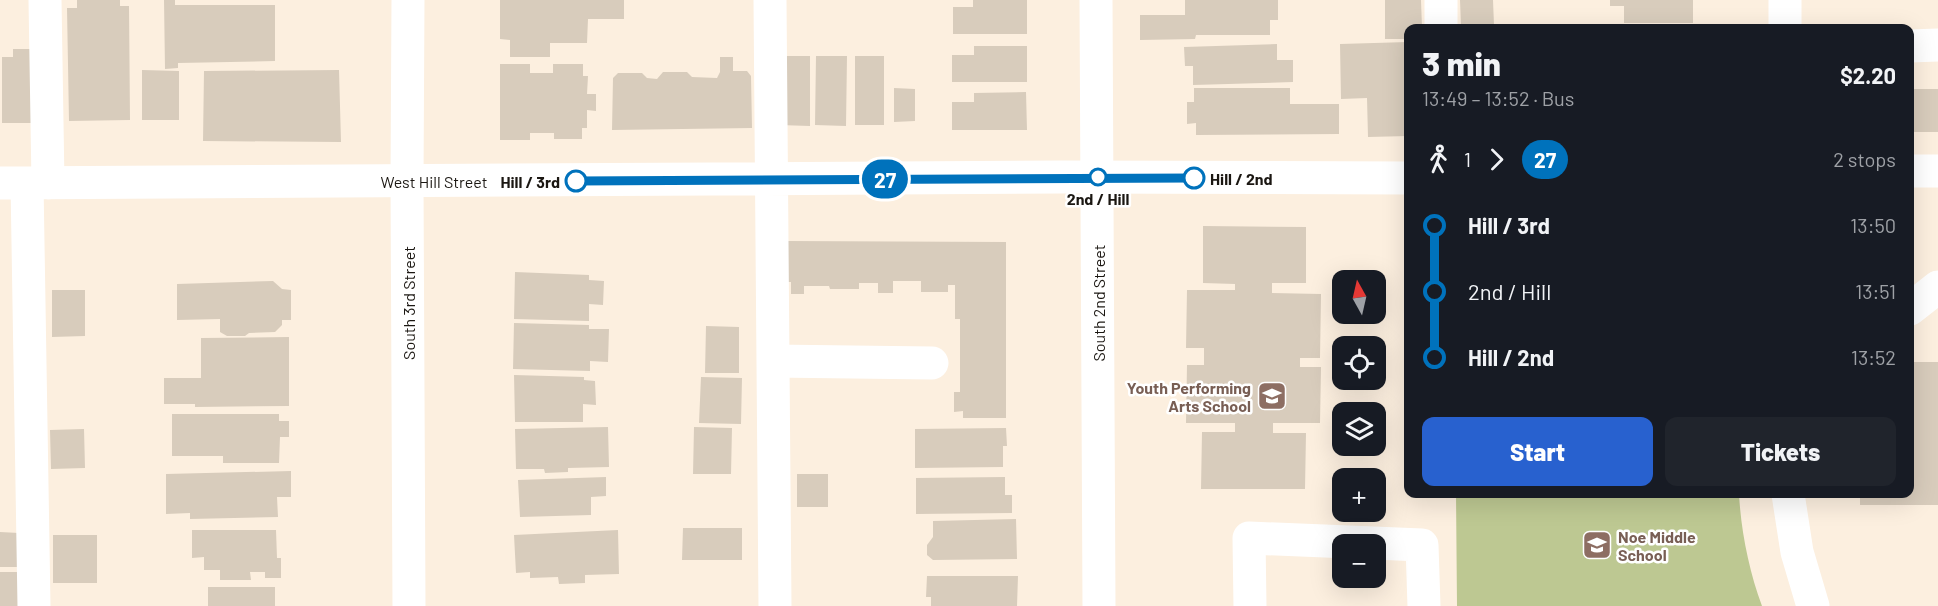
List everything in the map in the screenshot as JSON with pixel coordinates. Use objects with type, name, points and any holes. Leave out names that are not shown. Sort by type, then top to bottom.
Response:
[{"type":"street","points":[[34,606],[25,183],[45,0]]},
{"type":"street","name":"South 3rd Street","points":[[408,0],[409,606]]},
{"type":"street","points":[[770,0],[775,606]]},
{"type":"street","name":"South 2nd Street","points":[[1096,0],[1099,606]]},
{"type":"street","points":[[1441,0],[1441,24]]},
{"type":"street","points":[[1785,0],[1785,24]]},
{"type":"street","points":[[1914,46],[1938,45]]},
{"type":"street","points":[[1914,171],[1938,171]]},
{"type":"street","name":"West Hill Street","points":[[25,183],[1097,177],[1404,178]]},
{"type":"street","points":[[1914,306],[1938,287]]},
{"type":"street","points":[[773,361],[932,363]]},
{"type":"street","points":[[1789,498],[1797,552],[1813,606]]},
{"type":"street","points":[[1250,606],[1249,538],[1422,545],[1425,606]]},
{"type":"green space","name":"Noe Middle School","points":[[1456,498],[1739,498],[1746,551],[1762,606],[1457,606]]},
{"type":"building","points":[[77,0],[120,0],[120,6],[129,6],[130,120],[69,121],[67,8],[77,8]]},
{"type":"building","points":[[164,0],[175,0],[175,5],[275,5],[275,61],[178,63],[178,68],[165,69]]},
{"type":"building","points":[[500,0],[624,0],[624,19],[588,19],[587,43],[550,43],[550,57],[510,57],[510,40],[500,39]]},
{"type":"building","points":[[973,0],[1027,0],[1027,34],[953,34],[953,7],[973,7]]},
{"type":"building","points":[[1185,0],[1278,0],[1278,20],[1270,20],[1270,35],[1196,35],[1195,39],[1140,40],[1140,15],[1185,15]]},
{"type":"building","points":[[1385,0],[1421,0],[1422,24],[1404,24],[1404,39],[1385,39]]},
{"type":"building","points":[[1460,0],[1493,0],[1494,24],[1461,24]]},
{"type":"building","points":[[1610,0],[1693,0],[1693,23],[1624,23],[1624,6],[1610,6]]},
{"type":"building","points":[[1404,42],[1404,136],[1368,137],[1367,98],[1341,99],[1340,44]]},
{"type":"building","points":[[1277,44],[1277,60],[1293,60],[1293,82],[1193,85],[1193,66],[1185,66],[1184,47]]},
{"type":"building","points":[[974,46],[1027,46],[1027,82],[952,82],[952,55],[974,55]]},
{"type":"building","points":[[13,49],[35,49],[35,123],[2,123],[2,57],[13,57]]},
{"type":"building","points":[[779,56],[810,56],[810,126],[779,125]]},
{"type":"building","points":[[816,56],[847,56],[846,126],[815,125]]},
{"type":"building","points":[[855,56],[884,56],[884,125],[855,125]]},
{"type":"building","points":[[720,57],[733,57],[733,71],[747,71],[751,76],[752,128],[612,130],[613,78],[618,73],[642,73],[647,78],[657,79],[663,72],[687,72],[692,77],[717,78],[720,72]]},
{"type":"building","points":[[500,64],[530,64],[530,73],[553,73],[553,64],[583,64],[583,76],[588,76],[587,94],[596,94],[596,111],[587,110],[587,128],[582,128],[582,139],[554,139],[554,133],[530,133],[530,140],[500,140]]},
{"type":"building","points":[[142,70],[179,71],[179,120],[142,120]]},
{"type":"building","points":[[339,70],[341,142],[203,141],[204,71]]},
{"type":"building","points":[[894,88],[915,89],[915,121],[894,122]]},
{"type":"building","points":[[1194,88],[1290,88],[1290,104],[1339,104],[1339,134],[1196,135],[1196,123],[1187,124],[1187,102],[1194,102]]},
{"type":"building","points":[[1914,89],[1938,89],[1938,132],[1914,132]]},
{"type":"building","points":[[1026,92],[1027,130],[952,130],[952,102],[974,102],[974,93]]},
{"type":"building","points":[[1203,226],[1306,227],[1306,283],[1272,283],[1272,293],[1321,294],[1320,358],[1300,358],[1300,367],[1321,367],[1320,423],[1273,423],[1273,433],[1306,433],[1305,489],[1201,489],[1202,432],[1235,432],[1235,423],[1186,423],[1187,365],[1204,365],[1204,348],[1186,348],[1187,290],[1235,290],[1235,284],[1203,283]]},
{"type":"building","points":[[786,241],[1006,242],[1006,418],[963,418],[963,411],[954,412],[954,392],[960,392],[960,319],[955,319],[955,285],[948,285],[948,292],[921,292],[921,281],[893,281],[893,293],[878,293],[878,283],[859,283],[859,289],[804,286],[804,294],[791,294],[791,282],[786,282]]},
{"type":"building","points":[[515,272],[589,275],[589,280],[604,281],[603,305],[589,304],[589,321],[514,319]]},
{"type":"building","points":[[273,281],[282,289],[291,290],[291,320],[282,320],[282,325],[275,332],[227,336],[220,332],[220,319],[177,320],[177,284]]},
{"type":"building","points":[[52,290],[85,290],[85,336],[52,337]]},
{"type":"building","points":[[514,323],[589,325],[589,329],[609,329],[608,362],[590,361],[590,371],[513,369]]},
{"type":"building","points":[[706,326],[739,327],[739,373],[705,373]]},
{"type":"building","points":[[289,337],[289,406],[195,407],[195,404],[164,404],[164,378],[201,378],[201,338]]},
{"type":"building","points":[[1914,362],[1938,362],[1938,505],[1860,505],[1860,498],[1914,498]]},
{"type":"building","points":[[514,375],[584,377],[584,380],[595,381],[596,405],[583,404],[583,422],[515,422]]},
{"type":"building","points":[[701,377],[742,378],[741,424],[699,423]]},
{"type":"building","points":[[172,414],[279,414],[279,421],[289,421],[289,437],[280,437],[279,463],[223,463],[223,456],[172,456]]},
{"type":"building","points":[[608,427],[609,467],[568,468],[568,472],[545,473],[544,469],[516,469],[515,429]]},
{"type":"building","points":[[694,427],[732,428],[731,474],[693,474]]},
{"type":"building","points":[[1006,428],[1007,446],[1003,446],[1003,467],[915,468],[915,429]]},
{"type":"building","points":[[84,429],[85,468],[51,469],[50,430]]},
{"type":"building","points":[[291,471],[291,497],[277,497],[278,517],[190,519],[190,513],[166,514],[166,474]]},
{"type":"building","points":[[797,474],[828,474],[828,507],[797,507]]},
{"type":"building","points":[[606,477],[606,496],[591,497],[591,515],[520,517],[518,480]]},
{"type":"building","points":[[1005,477],[1005,495],[1012,495],[1012,513],[916,514],[916,478]]},
{"type":"building","points":[[1016,519],[1017,559],[933,560],[927,555],[927,545],[933,537],[933,521]]},
{"type":"building","points":[[683,528],[742,528],[742,560],[682,560]]},
{"type":"building","points":[[192,530],[276,530],[277,558],[281,558],[281,578],[265,578],[265,572],[250,572],[251,580],[220,580],[220,570],[204,570],[204,557],[192,558]]},
{"type":"building","points":[[618,530],[619,574],[585,575],[585,583],[559,584],[558,577],[530,578],[530,572],[516,573],[514,535]]},
{"type":"building","points":[[0,532],[19,533],[18,567],[0,567]]},
{"type":"building","points":[[53,535],[97,535],[97,583],[53,583]]},
{"type":"building","points":[[0,572],[20,572],[20,606],[0,606]]},
{"type":"building","points":[[927,576],[1018,576],[1017,606],[931,606],[931,597],[926,597]]},
{"type":"building","points":[[208,587],[275,587],[275,606],[208,606]]},
{"type":"bus line","name":"27","points":[[576,181],[1194,178]]},
{"type":"place","name":"2nd / Hill","points":[[1098,177]]},
{"type":"place","name":"Hill / 2nd","points":[[1194,178]]},
{"type":"place","name":"Hill / 3rd","points":[[576,181]]},
{"type":"place","name":"Youth Performing Arts School","points":[[1272,396]]},
{"type":"place","name":"Noe Middle School","points":[[1597,545]]}]
